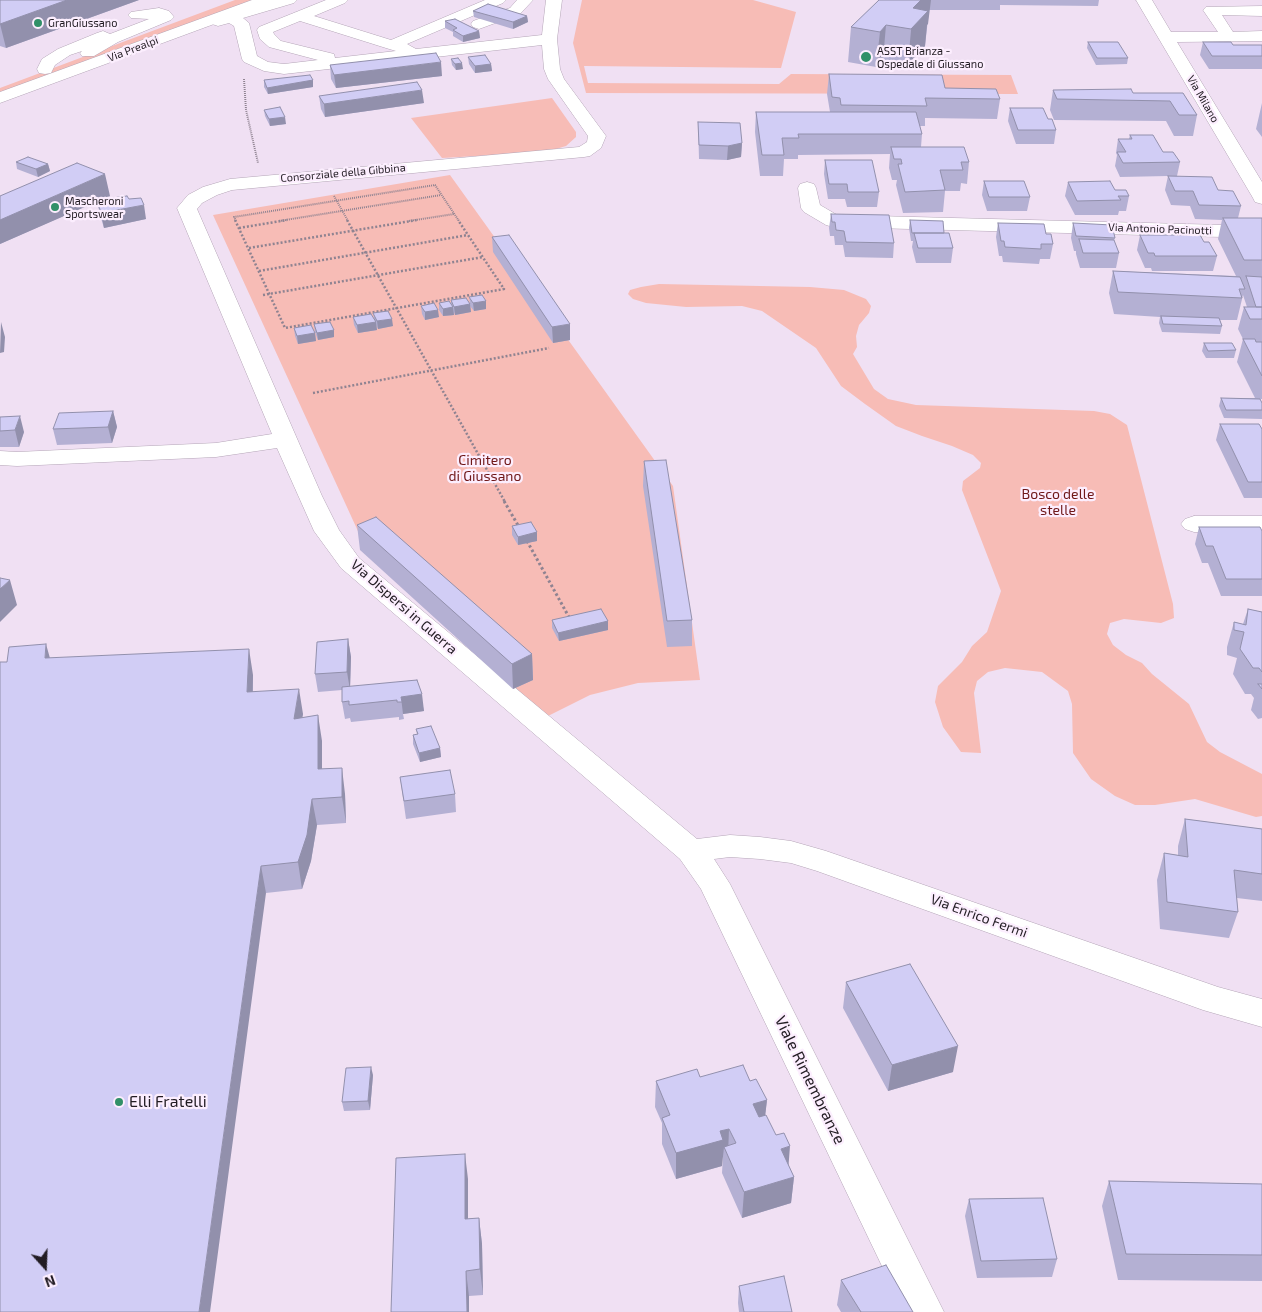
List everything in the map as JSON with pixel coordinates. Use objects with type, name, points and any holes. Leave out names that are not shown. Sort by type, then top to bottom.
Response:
[{"type":"street","name":"Via Prealpi","points":[[0,84],[45,69],[227,0]]},
{"type":"street","name":"Via Prealpi","points":[[0,98],[266,0]]},
{"type":"street","points":[[132,50],[157,44],[242,13],[289,0]]},
{"type":"street","points":[[340,0],[265,30],[266,36],[275,44],[305,53],[327,57],[360,58],[413,55],[549,39]]},
{"type":"street","points":[[394,43],[498,0]]},
{"type":"street","points":[[360,58],[360,49],[372,45],[394,43],[458,31],[515,11],[525,0]]},
{"type":"street","name":"Consorziale della Gibbina","points":[[287,439],[187,208],[195,199],[230,185],[584,152],[595,144],[597,136],[556,79],[552,69],[549,39],[554,0]]},
{"type":"street","name":"Via Milano","points":[[1144,0],[1262,198]]},
{"type":"street","points":[[88,53],[112,39],[164,19],[168,7]]},
{"type":"street","points":[[45,69],[48,62],[71,48],[168,7]]},
{"type":"street","points":[[1262,11],[1211,10],[1224,30],[1262,36]]},
{"type":"street","points":[[299,16],[394,43],[413,55]]},
{"type":"street","points":[[236,21],[241,23],[250,59],[264,66],[284,69],[360,58]]},
{"type":"street","points":[[1166,37],[1262,24]]},
{"type":"street","name":"Via Antonio Pacinotti","points":[[807,188],[811,208],[833,221],[1262,232]]},
{"type":"street","points":[[0,458],[17,459],[216,450],[287,439]]},
{"type":"street","name":"Via Dispersi in Guerra","points":[[287,439],[327,531],[350,563],[691,851]]},
{"type":"street","points":[[1194,524],[1262,524]]},
{"type":"street","name":"Via Enrico Fermi","points":[[691,851],[730,846],[760,848],[790,852],[826,862],[1214,1000],[1262,1013]]},
{"type":"street","name":"Viale Rimembranze","points":[[691,851],[714,884],[924,1312]]},
{"type":"path","points":[[244,79],[246,110],[257,157],[260,181]]},
{"type":"path","points":[[435,185],[441,195],[504,289],[285,328],[234,217],[435,185]]},
{"type":"path","points":[[239,228],[441,195]]},
{"type":"path","points":[[334,196],[520,529]]},
{"type":"path","points":[[249,248],[454,214]]},
{"type":"path","points":[[259,271],[468,235]]},
{"type":"path","points":[[263,295],[483,257]]},
{"type":"path","points":[[313,393],[549,348]]},
{"type":"path","points":[[524,537],[572,622]]},
{"type":"green space","points":[[235,0],[255,0],[0,93],[0,88]]},
{"type":"green space","points":[[582,0],[753,0],[796,12],[781,68],[584,66],[588,83],[779,84],[791,74],[1011,75],[1018,94],[586,93],[573,43]]},
{"type":"green space","points":[[552,98],[576,132],[576,137],[566,146],[546,152],[442,158],[411,118]]},
{"type":"green space","name":"Cimitero di Giussano","points":[[450,175],[673,486],[700,680],[638,683],[590,695],[546,717],[368,553],[213,215]]},
{"type":"green space","name":"Bosco delle stelle","points":[[659,284],[810,287],[844,290],[866,299],[871,306],[869,313],[859,325],[856,336],[857,347],[853,354],[874,389],[888,399],[916,405],[1094,411],[1110,414],[1127,425],[1173,604],[1174,618],[1161,623],[1124,619],[1110,623],[1107,634],[1113,645],[1126,655],[1142,663],[1152,674],[1189,704],[1207,742],[1220,752],[1262,774],[1262,816],[1256,817],[1195,799],[1155,805],[1135,805],[1115,796],[1091,779],[1073,753],[1072,704],[1068,691],[1042,672],[1005,668],[988,672],[977,681],[974,693],[981,753],[961,752],[943,727],[935,702],[938,686],[962,662],[972,646],[987,632],[1001,591],[962,490],[963,481],[980,468],[981,463],[973,455],[896,426],[841,386],[816,348],[762,311],[742,306],[686,307],[646,303],[633,299],[628,294],[630,290]]},
{"type":"building","points":[[0,0],[67,0],[0,24]]},
{"type":"building","points":[[879,0],[921,0],[913,8],[928,11],[911,29],[886,25],[880,32],[851,27]]},
{"type":"building","points":[[488,4],[527,16],[513,22],[473,11]]},
{"type":"building","points":[[455,19],[479,31],[463,36],[453,30],[457,28],[445,21]]},
{"type":"building","points":[[1088,42],[1118,42],[1128,58],[1097,58]]},
{"type":"building","points":[[1203,42],[1262,45],[1262,56],[1212,56]]},
{"type":"building","points":[[436,53],[441,62],[334,75],[330,65]]},
{"type":"building","points":[[485,55],[491,64],[475,66],[468,57]]},
{"type":"building","points":[[458,58],[462,63],[455,64],[451,59]]},
{"type":"building","points":[[829,74],[942,75],[945,88],[996,89],[1000,99],[925,98],[927,106],[841,105],[840,98],[832,97]]},
{"type":"building","points":[[310,75],[313,80],[267,88],[264,80]]},
{"type":"building","points":[[417,82],[422,90],[324,104],[319,96]]},
{"type":"building","points":[[1131,89],[1133,93],[1183,93],[1197,115],[1179,115],[1170,101],[1057,99],[1053,90]]},
{"type":"building","points":[[280,107],[285,117],[269,119],[264,110]]},
{"type":"building","points":[[1010,108],[1043,108],[1048,119],[1052,119],[1056,130],[1018,130]]},
{"type":"building","points":[[756,112],[916,112],[922,134],[798,134],[799,138],[782,138],[784,155],[762,155]]},
{"type":"building","points":[[698,122],[740,123],[742,143],[728,146],[699,145]]},
{"type":"building","points":[[1130,135],[1153,135],[1163,152],[1173,152],[1180,162],[1123,163],[1117,152],[1126,152],[1118,139],[1132,139]]},
{"type":"building","points":[[891,147],[964,147],[969,162],[961,162],[963,170],[940,170],[945,190],[905,192],[898,164],[902,164],[901,159],[894,159]]},
{"type":"building","points":[[28,157],[48,164],[36,169],[16,162]]},
{"type":"building","points":[[825,160],[872,160],[879,192],[848,192],[847,184],[829,184]]},
{"type":"building","points":[[77,163],[105,174],[0,220],[0,196]]},
{"type":"building","points":[[1168,176],[1212,177],[1218,190],[1233,191],[1241,206],[1199,205],[1193,191],[1175,191]]},
{"type":"building","points":[[984,181],[1024,181],[1030,197],[989,197]]},
{"type":"building","points":[[1110,181],[1115,190],[1126,190],[1129,196],[1118,196],[1121,200],[1077,201],[1068,182]]},
{"type":"building","points":[[127,196],[129,199],[141,198],[144,205],[101,213],[97,200]]},
{"type":"building","points":[[831,214],[889,215],[894,243],[846,242],[844,231],[836,230]]},
{"type":"building","points":[[1223,218],[1262,218],[1262,260],[1244,260]]},
{"type":"building","points":[[910,220],[943,221],[944,233],[912,233]]},
{"type":"building","points":[[998,223],[1044,224],[1046,234],[1051,234],[1053,244],[1041,244],[1041,249],[1005,247],[1004,241],[1001,241]]},
{"type":"building","points":[[1073,223],[1112,225],[1115,238],[1076,236]]},
{"type":"building","points":[[914,233],[949,233],[953,248],[918,248]]},
{"type":"building","points":[[509,235],[570,324],[552,327],[492,237]]},
{"type":"building","points":[[1140,235],[1200,235],[1204,242],[1209,242],[1217,256],[1155,256],[1154,253],[1148,253]]},
{"type":"building","points":[[1079,239],[1114,240],[1119,253],[1083,253]]},
{"type":"building","points":[[1113,271],[1240,277],[1245,289],[1239,289],[1242,298],[1118,292]]},
{"type":"building","points":[[1246,276],[1262,277],[1262,307],[1256,307]]},
{"type":"building","points":[[482,295],[486,301],[473,303],[469,297]]},
{"type":"building","points":[[466,298],[470,304],[454,307],[451,300]]},
{"type":"building","points":[[449,301],[453,307],[443,309],[439,303]]},
{"type":"building","points":[[434,303],[438,310],[425,312],[421,306]]},
{"type":"building","points":[[1244,307],[1262,307],[1262,319],[1250,319]]},
{"type":"building","points":[[388,311],[392,319],[377,321],[373,313]]},
{"type":"building","points":[[371,314],[376,322],[357,325],[353,317]]},
{"type":"building","points":[[1161,316],[1219,318],[1222,326],[1163,324]]},
{"type":"building","points":[[330,322],[334,330],[317,333],[314,324]]},
{"type":"building","points":[[311,325],[315,333],[297,336],[294,328]]},
{"type":"building","points":[[1243,339],[1255,339],[1256,342],[1262,342],[1262,376]]},
{"type":"building","points":[[1204,343],[1232,343],[1236,350],[1208,351]]},
{"type":"building","points":[[1221,398],[1260,399],[1262,410],[1226,410]]},
{"type":"building","points":[[113,411],[108,427],[53,429],[59,413]]},
{"type":"building","points":[[20,416],[15,430],[0,431],[0,417]]},
{"type":"building","points":[[1220,424],[1259,424],[1262,429],[1262,482],[1248,482]]},
{"type":"building","points":[[666,460],[692,620],[667,621],[644,461]]},
{"type":"building","points":[[376,517],[532,654],[512,664],[357,525]]},
{"type":"building","points":[[531,522],[537,532],[518,537],[512,526]]},
{"type":"building","points":[[1199,527],[1260,527],[1262,531],[1262,579],[1226,579],[1213,546],[1206,546]]},
{"type":"building","points":[[0,578],[10,580],[0,589]]},
{"type":"building","points":[[601,609],[608,621],[558,633],[552,620]]},
{"type":"building","points":[[1248,609],[1262,612],[1262,672],[1259,668],[1253,668],[1240,649],[1244,632],[1234,630],[1234,622],[1246,625]]},
{"type":"building","points":[[348,639],[347,672],[315,674],[317,642]]},
{"type":"building","name":"Elli Fratelli","points":[[46,644],[45,658],[249,649],[247,692],[299,689],[294,719],[318,715],[318,769],[342,768],[342,797],[312,799],[307,835],[298,862],[261,866],[199,1312],[0,1312],[0,662],[7,662],[9,647]]},
{"type":"building","points":[[417,680],[422,694],[401,697],[402,702],[397,702],[397,700],[349,705],[349,701],[342,702],[342,687]]},
{"type":"building","points":[[431,726],[440,748],[419,753],[413,735],[418,734],[416,729]]},
{"type":"building","points":[[450,770],[455,794],[404,801],[400,777]]},
{"type":"building","points":[[1185,819],[1262,829],[1262,874],[1234,870],[1238,912],[1167,902],[1164,853],[1188,857]]},
{"type":"building","points":[[910,964],[958,1046],[892,1065],[846,982]]},
{"type":"building","points":[[743,1065],[750,1081],[756,1079],[767,1100],[753,1104],[759,1117],[766,1115],[776,1135],[784,1133],[790,1146],[781,1149],[794,1177],[744,1192],[724,1147],[736,1143],[729,1129],[720,1131],[723,1140],[676,1153],[662,1118],[670,1115],[656,1081],[697,1069],[700,1077]]},
{"type":"building","points":[[371,1067],[368,1101],[342,1102],[346,1068]]},
{"type":"building","points":[[465,1154],[465,1219],[479,1218],[480,1269],[466,1271],[467,1312],[391,1312],[396,1158]]},
{"type":"building","points":[[1109,1181],[1262,1184],[1262,1255],[1126,1254]]},
{"type":"building","points":[[1043,1198],[1057,1259],[981,1261],[969,1199]]},
{"type":"building","points":[[886,1265],[913,1312],[861,1312],[841,1280]]},
{"type":"building","points":[[784,1276],[792,1312],[744,1312],[739,1286]]},
{"type":"place","name":"GranGiussano","points":[[38,23]]},
{"type":"place","name":"ASST Brianza - Ospedale di Giussano","points":[[866,57]]},
{"type":"place","name":"Mascheroni Sportswear","points":[[55,207]]},
{"type":"place","name":"Elli Fratelli","points":[[119,1102]]}]
